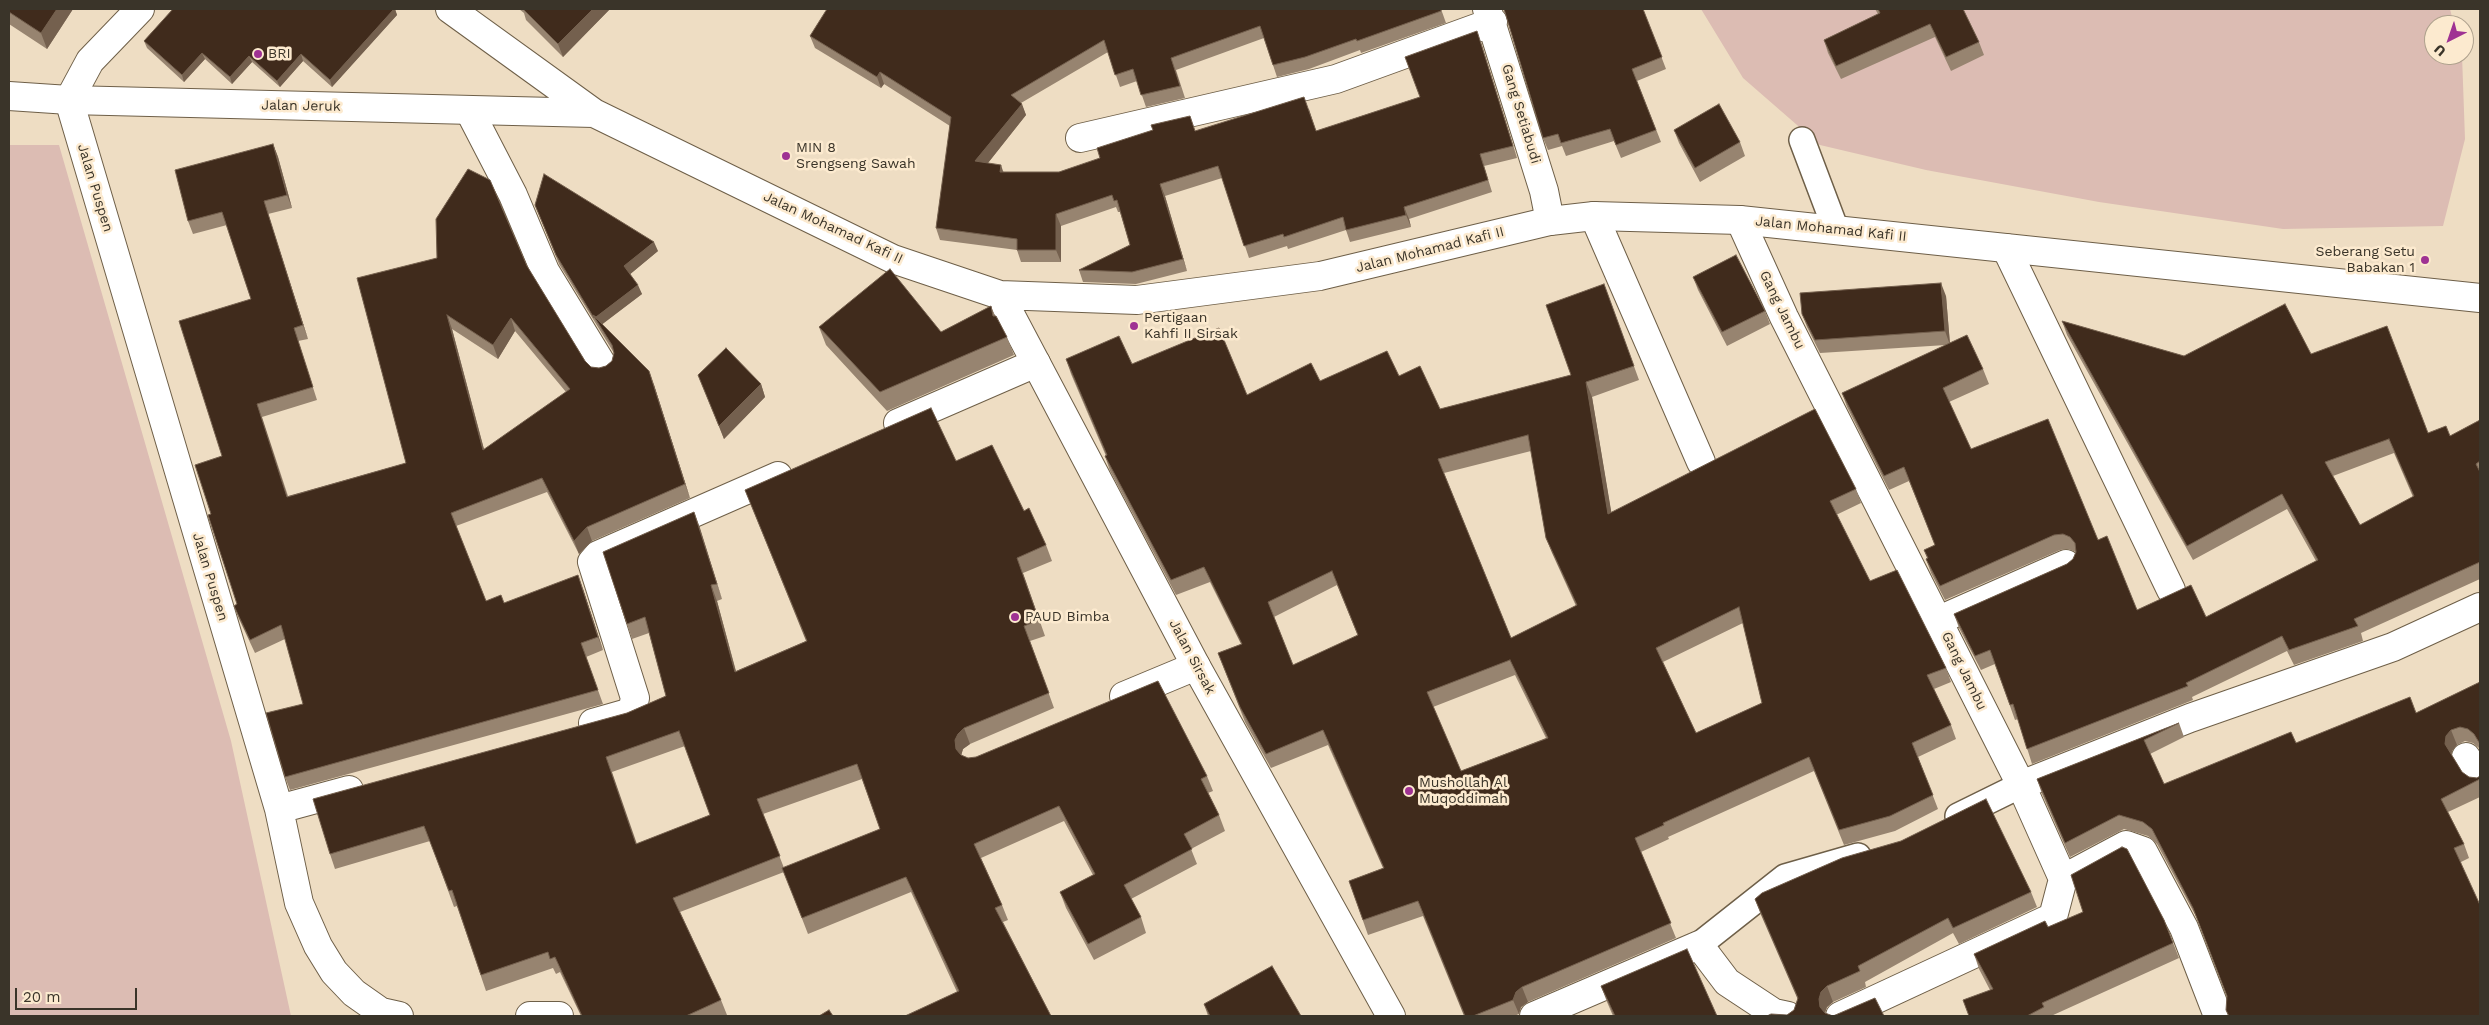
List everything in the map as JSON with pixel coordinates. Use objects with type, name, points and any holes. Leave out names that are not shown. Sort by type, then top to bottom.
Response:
[{"type":"street","points":[[69,100],[90,61],[140,9]]},
{"type":"street","name":"Jalan Mohamad Kafi II","points":[[450,9],[594,113],[893,259],[1000,295],[1137,300],[1320,276],[1550,221],[1594,216],[1740,220],[2480,298]]},
{"type":"street","points":[[1080,138],[1336,79],[1490,16]]},
{"type":"street","name":"Gang Setiabudi","points":[[1490,16],[1544,191],[1550,221]]},
{"type":"street","name":"Jalan Jeruk","points":[[9,96],[69,100],[594,113]]},
{"type":"street","name":"Jalan Puspen","points":[[69,100],[279,809],[299,902],[318,946],[334,972],[354,993],[385,1015]]},
{"type":"street","points":[[468,110],[512,196],[545,271],[602,366]]},
{"type":"street","points":[[1594,216],[1702,462]]},
{"type":"street","name":"Gang Jambu","points":[[1740,220],[1784,317],[2021,785],[2063,879]]},
{"type":"street","points":[[2006,248],[2171,590]]},
{"type":"street","name":"Jalan Sirsak","points":[[1000,295],[1196,666],[1391,1016]]},
{"type":"street","points":[[872,435],[1036,363]]},
{"type":"street","points":[[571,728],[628,713],[633,707],[635,698],[592,562],[598,555],[799,467]]},
{"type":"street","points":[[1939,620],[2066,564]]},
{"type":"street","points":[[2021,785],[2190,718],[2393,647],[2480,607]]},
{"type":"street","points":[[1105,704],[1196,666]]},
{"type":"street","points":[[279,809],[374,783]]},
{"type":"street","points":[[1840,1016],[2053,917],[2063,879],[2126,845],[2143,851],[2184,928],[2218,1016]]},
{"type":"street","points":[[1534,1016],[1699,945],[1727,982],[1774,1014],[1788,1016]]},
{"type":"street","points":[[530,1016],[560,1016]]},
{"type":"lane","points":[[1802,140],[1836,230]]},
{"type":"lane","points":[[1935,828],[2021,785]]},
{"type":"lane","points":[[1699,945],[1785,877],[1881,849]]},
{"type":"shaded area","points":[[1701,9],[2450,9],[2452,15],[2424,15],[2424,65],[2462,65],[2465,139],[2443,226],[2283,229],[2099,202],[1926,170],[1820,145],[1743,78]]},
{"type":"shaded area","points":[[9,145],[59,145],[231,741],[291,1016],[9,1016]]},
{"type":"building","points":[[9,9],[57,9],[41,33],[9,12]]},
{"type":"building","name":"BRI","points":[[173,9],[394,9],[330,80],[301,54],[277,81],[249,56],[230,77],[202,53],[182,75],[144,41]]},
{"type":"building","points":[[523,9],[593,9],[558,44]]},
{"type":"building","points":[[827,9],[1441,9],[1441,11],[1357,41],[1356,39],[1305,57],[1273,65],[1260,26],[1171,58],[1180,86],[1141,95],[1133,69],[1115,75],[1104,40],[1011,95],[1022,104],[975,161],[1001,165],[1000,172],[1059,172],[1100,158],[1097,148],[1153,130],[1151,125],[1190,116],[1195,131],[1304,97],[1316,131],[1420,97],[1405,57],[1477,31],[1513,146],[1480,154],[1488,180],[1404,207],[1406,215],[1346,230],[1343,217],[1284,237],[1283,234],[1244,246],[1218,166],[1160,184],[1183,259],[1132,272],[1079,270],[1130,245],[1117,200],[1114,201],[1112,195],[1056,214],[1056,250],[1017,250],[1017,239],[936,228],[951,117],[880,72],[877,77],[810,36]]},
{"type":"building","points":[[1504,9],[1643,9],[1662,57],[1632,69],[1656,130],[1616,145],[1610,129],[1561,143],[1558,134],[1543,138]]},
{"type":"building","points":[[1878,9],[1963,9],[1979,42],[1946,57],[1930,24],[1836,66],[1824,40],[1880,13]]},
{"type":"building","points":[[1719,104],[1740,142],[1695,168],[1674,130]]},
{"type":"building","points":[[273,144],[287,195],[264,201],[303,325],[294,328],[313,387],[257,404],[287,497],[406,463],[357,278],[437,258],[436,219],[468,169],[490,180],[527,266],[585,361],[591,367],[599,368],[606,366],[612,361],[614,353],[612,345],[593,315],[649,371],[685,484],[587,527],[574,541],[542,478],[451,513],[486,601],[501,595],[504,603],[578,575],[598,637],[581,643],[598,690],[285,777],[266,713],[303,704],[281,625],[250,640],[234,606],[237,604],[208,515],[211,514],[195,465],[222,456],[179,321],[251,299],[222,212],[188,221],[175,170]],"holes":[[[447,315],[493,345],[511,318],[570,389],[483,450]]]},
{"type":"building","points":[[544,174],[654,242],[624,266],[638,285],[596,317],[593,315],[594,318],[556,255],[535,205]]},
{"type":"building","points":[[1736,255],[1765,311],[1722,332],[1693,277]]},
{"type":"building","points":[[890,269],[941,332],[991,306],[993,316],[996,316],[1007,337],[880,392],[819,327]]},
{"type":"building","points":[[1941,283],[1945,331],[1815,340],[1802,314],[1800,293]]},
{"type":"building","points":[[1604,284],[1634,366],[1586,382],[1608,514],[1815,409],[1856,489],[1830,501],[1870,581],[1897,570],[1946,668],[1927,675],[1951,725],[1912,743],[1933,795],[1890,816],[1839,830],[1809,757],[1663,823],[1664,825],[1635,838],[1671,923],[1522,987],[1516,992],[1513,1000],[1473,1016],[1465,1016],[1418,901],[1363,920],[1349,881],[1384,868],[1323,730],[1266,754],[1240,707],[1218,653],[1242,644],[1204,567],[1171,580],[1105,456],[1107,455],[1066,359],[1119,336],[1132,364],[1219,328],[1247,395],[1311,363],[1320,381],[1387,351],[1399,376],[1420,366],[1440,409],[1571,375],[1546,305]],"holes":[[[1528,435],[1546,538],[1577,605],[1511,638],[1438,459]],[[1332,571],[1358,635],[1293,665],[1268,602]],[[1739,607],[1762,703],[1696,733],[1656,648]],[[1510,660],[1548,738],[1461,771],[1427,692]]]},
{"type":"building","points":[[2285,304],[2311,354],[2387,326],[2428,433],[2446,426],[2450,436],[2480,420],[2480,461],[2476,464],[2480,472],[2480,562],[2354,619],[2358,626],[2289,650],[2282,636],[2186,683],[2188,686],[2027,749],[2013,704],[2010,705],[1990,650],[1975,656],[1954,614],[2067,564],[2073,559],[2076,552],[2075,543],[2070,537],[2063,534],[2054,535],[1940,586],[1926,559],[1928,558],[1924,550],[1935,545],[1904,467],[1884,476],[1842,393],[1967,335],[1983,369],[1943,388],[1971,449],[2048,419],[2098,540],[2107,536],[2137,610],[2191,585],[2206,617],[2318,560],[2282,494],[2187,546],[2062,321],[2184,356]],"holes":[[[2389,439],[2414,496],[2360,525],[2325,462]]]},
{"type":"building","points":[[726,348],[761,384],[719,426],[698,375]]},
{"type":"building","points":[[931,408],[956,461],[992,445],[1024,511],[1029,508],[1046,545],[1017,558],[1039,620],[1024,626],[1049,693],[964,728],[955,740],[956,749],[961,755],[968,758],[976,757],[1158,681],[1207,776],[1201,779],[1219,815],[1184,834],[1192,849],[1124,885],[1141,917],[1088,944],[1060,892],[1095,874],[1059,806],[974,844],[1002,905],[995,908],[1051,1016],[905,1016],[959,991],[906,877],[802,918],[782,868],[880,829],[857,764],[757,799],[780,856],[673,898],[721,1000],[686,1016],[582,1016],[555,957],[550,959],[548,952],[481,975],[452,890],[449,891],[424,826],[330,854],[313,799],[627,713],[666,696],[645,617],[627,624],[603,552],[694,512],[717,584],[711,585],[735,672],[807,641],[745,490]],"holes":[[[679,731],[710,815],[636,844],[606,757]]]},
{"type":"building","points":[[2480,682],[2480,744],[2474,734],[2468,729],[2460,727],[2451,730],[2446,736],[2445,744],[2462,772],[2469,777],[2477,778],[2480,776],[2480,779],[2441,799],[2464,844],[2454,848],[2480,905],[2480,1016],[2229,1016],[2226,1010],[2227,996],[2193,908],[2152,829],[2143,822],[2119,815],[2065,843],[2037,779],[2179,723],[2144,740],[2164,784],[2291,732],[2296,743],[2410,697],[2416,713]]},
{"type":"building","points":[[1986,799],[2031,892],[1953,928],[1948,918],[1858,966],[1860,971],[1827,986],[1821,992],[1819,999],[1820,1007],[1825,1013],[1833,1016],[1767,1016],[1771,1014],[1787,1015],[1794,1010],[1798,998],[1755,899],[1762,893],[1842,858],[1901,841]]},
{"type":"building","points":[[2122,847],[2127,849],[2164,920],[2173,943],[2042,1003],[2044,1007],[2027,1016],[1969,1016],[1963,1000],[1993,989],[1974,954],[2045,921],[2048,927],[2083,912],[2071,875]]},
{"type":"building","points":[[1687,949],[1717,1016],[1615,1016],[1601,986]]},
{"type":"building","points":[[1272,966],[1301,1016],[1210,1016],[1204,1004]]},
{"type":"building","points":[[1875,998],[1884,1016],[1833,1016]]},
{"type":"building","points":[[829,1010],[833,1016],[819,1016]]},
{"type":"place","name":"BRI","points":[[258,54]]},
{"type":"place","name":"MIN 8 Srengseng Sawah","points":[[786,156]]},
{"type":"place","name":"Seberang Setu Babakan 1","points":[[2425,260]]},
{"type":"place","name":"Pertigaan Kahfi II Sirsak","points":[[1134,326]]},
{"type":"place","name":"PAUD Bimba","points":[[1015,617]]},
{"type":"place","name":"Mushollah Al Muqoddimah","points":[[1409,791]]}]
